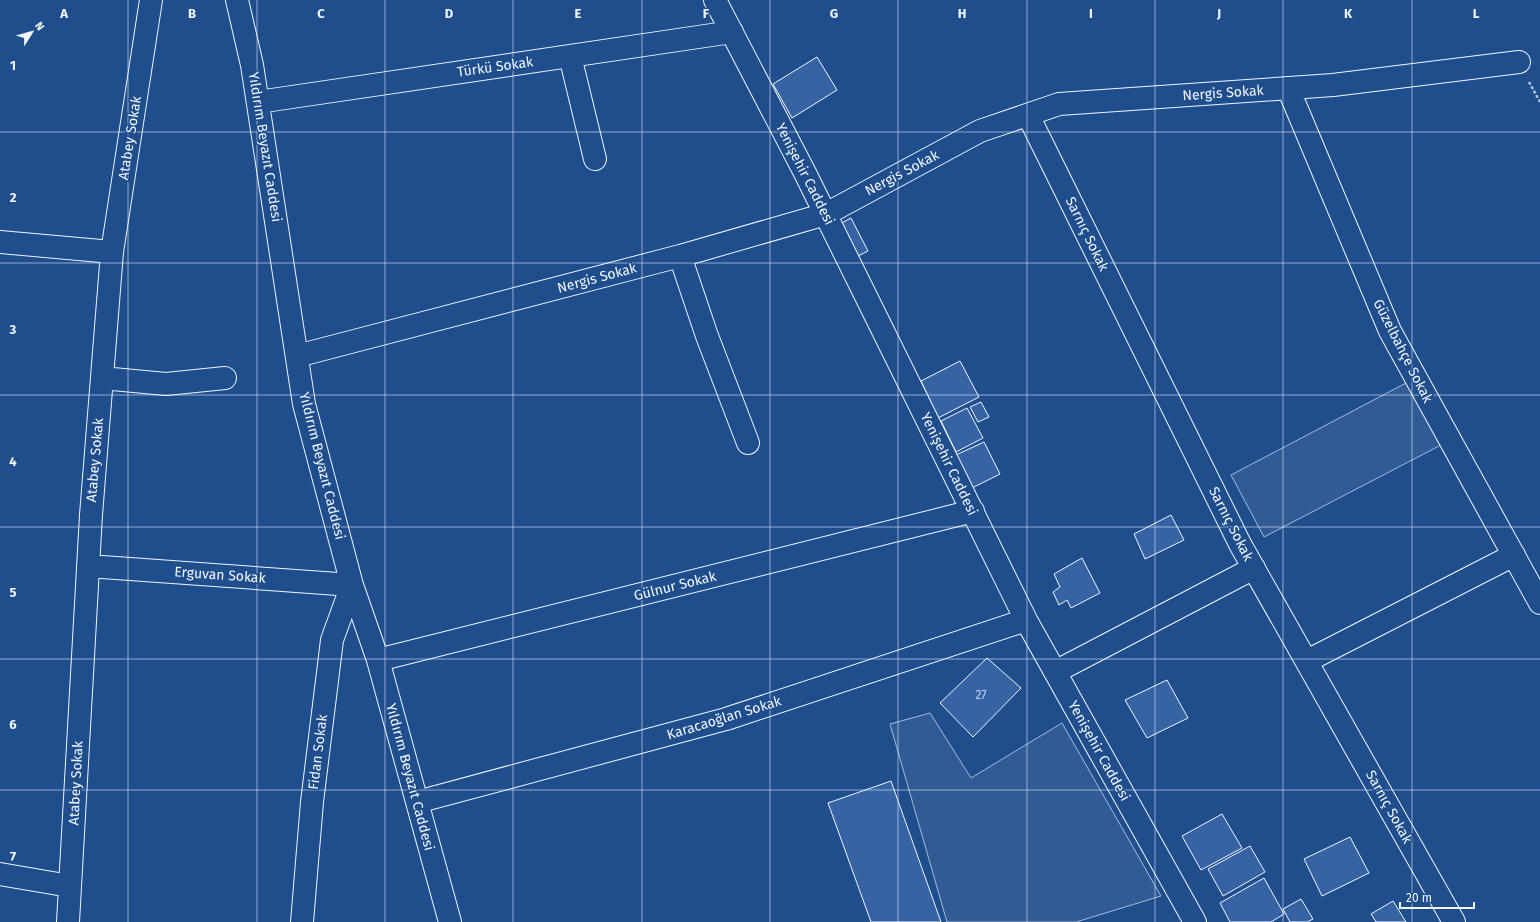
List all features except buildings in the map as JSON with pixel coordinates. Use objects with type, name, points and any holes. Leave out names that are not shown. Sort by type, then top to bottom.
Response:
[{"type":"street","name":"Atabey Sokak","points":[[68,922],[88,566],[112,252],[151,0]]},
{"type":"street","name":"Yıldırım Beyazıt Caddesi","points":[[236,0],[252,65],[304,404],[352,585],[378,660],[450,922]]},
{"type":"street","name":"Yenişehir Caddesi","points":[[715,0],[826,214],[1026,620],[1195,922]]},
{"type":"street","name":"Türkü Sokak","points":[[258,102],[732,32]]},
{"type":"street","points":[[570,56],[595,159]]},
{"type":"street","name":"Nergis Sokak","points":[[297,356],[680,256],[826,214],[980,131],[1059,104],[1333,85],[1519,62]]},
{"type":"street","name":"Güzelbahçe Sokak","points":[[1288,88],[1390,331],[1540,603]]},
{"type":"street","name":"Sarnıç Sokak","points":[[1028,115],[1240,544],[1454,922]]},
{"type":"street","points":[[0,242],[112,252]]},
{"type":"street","points":[[680,256],[707,336],[748,444]]},
{"type":"street","points":[[102,378],[166,384],[225,378]]},
{"type":"street","name":"Gülnur Sokak","points":[[378,660],[973,511]]},
{"type":"street","points":[[1307,661],[1514,555]]},
{"type":"street","name":"Erguvan Sokak","points":[[88,566],[352,585]]},
{"type":"street","points":[[1055,672],[1254,568]]},
{"type":"street","name":"Fidan Sokak","points":[[302,922],[312,802],[332,640],[352,585]]},
{"type":"street","name":"Karacaoğlan Sokak","points":[[417,802],[726,719],[1026,620]]},
{"type":"street","points":[[0,874],[70,886]]},
{"type":"shaded area","points":[[1408,382],[1441,445],[1264,537],[1231,475]]},
{"type":"shaded area","points":[[930,713],[971,778],[1062,723],[1161,896],[1076,922],[947,922],[890,724]]}]
